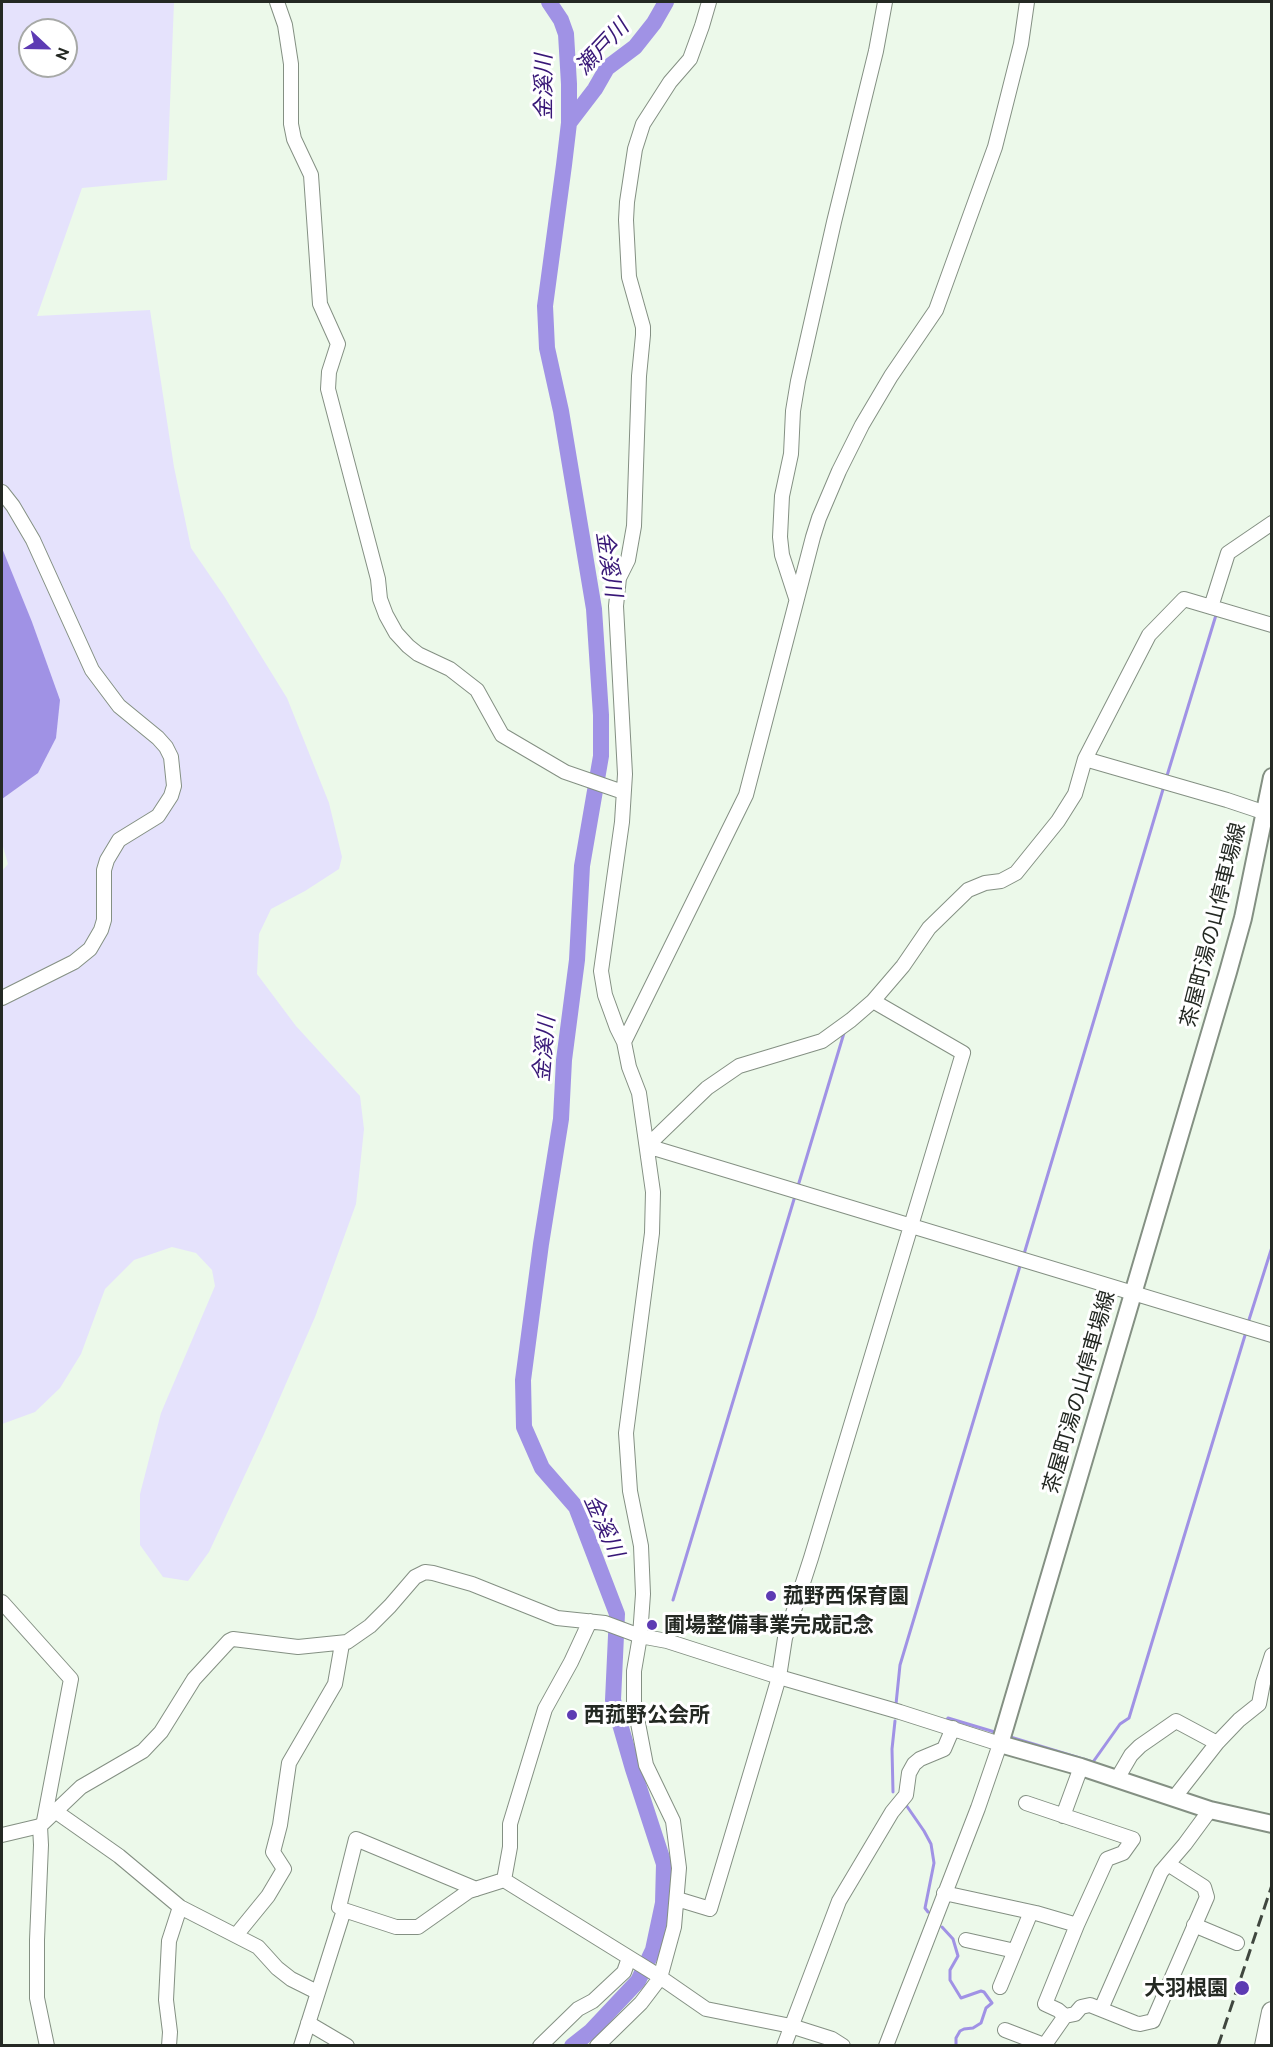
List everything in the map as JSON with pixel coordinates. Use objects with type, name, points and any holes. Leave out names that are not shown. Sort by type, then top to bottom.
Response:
[{"type":"highway","points":[[1265,2046],[1272,2012]]},
{"type":"main road","name":"茶屋町湯の山停車場線","points":[[1001,1738],[1228,972],[1268,814],[1272,777]]},
{"type":"main road","points":[[1001,1738],[1210,1810],[1272,1824]]},
{"type":"street","points":[[276,2],[285,25],[291,64],[291,124],[294,139],[311,175],[320,304],[338,344],[329,372],[328,389],[378,579],[380,599],[386,615],[396,633],[408,646],[418,654],[450,669],[477,690],[502,735],[565,772],[620,790]]},
{"type":"street","points":[[597,2046],[641,2003],[657,1976],[674,1927],[679,1868],[673,1821],[646,1765],[634,1702],[636,1634],[643,1594],[641,1546],[630,1491],[626,1449],[652,1233],[652,1192],[639,1093],[629,1067],[624,1042],[605,995],[601,971],[622,822],[620,790],[625,774],[616,606],[619,578],[628,560],[634,526],[639,376],[643,335],[643,327],[629,277],[627,202],[635,149],[644,124],[670,82],[690,59],[709,2]]},
{"type":"street","points":[[796,598],[782,555],[780,537],[782,496],[791,454],[793,411],[831,233],[876,51],[885,2]]},
{"type":"street","points":[[624,1042],[746,795],[764,732],[796,598],[819,518],[839,471],[891,376],[936,310],[995,147],[1021,45],[1027,2]]},
{"type":"street","points":[[2,492],[33,540],[92,670],[119,706],[166,747],[174,772],[171,796],[165,808],[158,816],[119,840],[107,860],[104,870],[104,920],[90,949],[74,962],[2,998]]},
{"type":"street","points":[[1211,607],[1228,553],[1272,524]]},
{"type":"street","points":[[647,1146],[707,1088],[739,1066],[822,1041],[873,1001],[903,966],[929,928],[968,890],[985,883],[1001,881],[1016,873],[1058,821],[1075,794],[1085,759],[1149,635],[1184,598],[1272,625]]},
{"type":"street","points":[[1085,759],[1268,814]]},
{"type":"street","points":[[677,1899],[710,1909],[778,1677],[785,1638],[963,1053],[873,1001]]},
{"type":"street","points":[[647,1146],[1272,1335]]},
{"type":"street","points":[[2,1835],[42,1823],[81,1786],[148,1747],[169,1720],[194,1679],[229,1641],[233,1639],[298,1647],[342,1644],[370,1626],[409,1582],[424,1572],[472,1584],[557,1618],[592,1621],[666,1641],[948,1727],[1001,1738],[978,1808],[886,2046]]},
{"type":"street","points":[[2,1602],[70,1679],[42,1823],[37,1998],[47,2046]]},
{"type":"street","points":[[504,1880],[510,1847],[510,1824],[545,1709],[592,1621]]},
{"type":"street","points":[[237,1935],[268,1896],[284,1869],[274,1856],[273,1847],[280,1825],[289,1763],[335,1684],[342,1644]]},
{"type":"street","points":[[1174,1798],[1217,1743],[1239,1720],[1259,1704],[1272,1655]]},
{"type":"street","points":[[1117,1779],[1131,1755],[1140,1746],[1176,1721],[1217,1743]]},
{"type":"street","points":[[784,2046],[839,1901],[902,1800],[909,1773],[914,1764],[944,1749],[947,1745],[948,1727]]},
{"type":"street","points":[[1063,1816],[1081,1767]]},
{"type":"street","points":[[1026,1803],[1132,1839],[1124,1853],[1107,1859],[1045,2004],[1065,2016]]},
{"type":"street","points":[[1101,2009],[1161,1872],[1210,1810]]},
{"type":"street","points":[[55,1811],[119,1856],[180,1907],[264,1951],[277,1968],[317,1992]]},
{"type":"street","points":[[476,1889],[356,1839],[339,1907],[396,1927],[418,1927],[469,1891],[476,1889],[504,1880],[706,2009],[791,2026],[832,2039],[843,2046]]},
{"type":"street","points":[[1005,2030],[1044,2045],[1065,2016],[1075,2014],[1080,2007],[1090,2005],[1135,2023],[1140,2024],[1153,2020],[1207,1897],[1204,1887],[1168,1864]]},
{"type":"street","points":[[944,1893],[1031,1911],[1077,1925]]},
{"type":"street","points":[[169,2046],[170,2032],[166,2000],[169,1941],[180,1907]]},
{"type":"street","points":[[301,2046],[344,1910]]},
{"type":"street","points":[[1000,1987],[1031,1911]]},
{"type":"street","points":[[1194,1925],[1237,1943]]},
{"type":"street","points":[[966,1940],[1015,1951]]},
{"type":"street","points":[[540,2046],[578,2009],[593,2001],[624,1972],[630,1959]]},
{"type":"street","points":[[308,2022],[347,2046]]},
{"type":"shaded area","points":[[2,2],[174,2],[167,180],[82,188],[37,316],[150,310],[174,467],[191,548],[224,596],[287,698],[329,803],[342,857],[339,869],[271,909],[259,934],[257,974],[296,1026],[360,1096],[364,1129],[356,1204],[315,1317],[209,1552],[188,1581],[163,1577],[140,1545],[140,1494],[161,1413],[215,1286],[212,1270],[196,1253],[172,1247],[134,1260],[105,1289],[81,1354],[60,1388],[35,1412],[2,1424],[2,871],[8,864],[2,843]]},
{"type":"shaded area","points":[[2,548],[60,700],[56,738],[38,773],[2,799]]},
{"type":"waterway","name":"金溪川","points":[[549,2],[561,20],[566,34],[569,123],[545,306],[547,348],[561,411],[594,609],[601,715],[601,756],[582,866],[577,960],[564,1060],[561,1119],[523,1380],[524,1427],[542,1468],[576,1507],[617,1614],[613,1700],[664,1864],[663,1903],[653,1950],[638,1981],[591,2031],[572,2046]]},
{"type":"waterway","name":"瀬戸川","points":[[569,123],[595,89],[607,68],[635,47],[654,23],[666,2]]},
{"type":"waterway","points":[[1166,779],[1216,615]]},
{"type":"waterway","points":[[1024,1254],[1164,786]]},
{"type":"waterway","points":[[798,1186],[844,1033]]},
{"type":"waterway","points":[[673,1600],[795,1196]]},
{"type":"waterway","points":[[1248,1323],[1272,1247]]},
{"type":"waterway","points":[[896,1704],[900,1665],[1020,1266]]},
{"type":"waterway","points":[[1007,1736],[1093,1762],[1120,1724],[1129,1718],[1246,1332]]},
{"type":"waterway","points":[[946,1722],[948,1718],[998,1733]]},
{"type":"waterway","points":[[893,1792],[892,1749],[895,1721]]},
{"type":"waterway","points":[[904,1802],[931,1844],[934,1863],[925,1908],[928,1912]]},
{"type":"waterway","points":[[942,1927],[953,1939],[958,1956],[950,1970],[950,1980],[961,1998],[981,1991],[992,2003],[986,2008],[981,2023],[973,2028],[960,2031],[956,2038],[956,2046]]},
{"type":"railway","points":[[1218,2046],[1272,1885]]},
{"type":"place","name":"菰野西保育園","points":[[771,1596]]},
{"type":"place","name":"圃場整備事業完成記念","points":[[652,1625]]},
{"type":"place","name":"西菰野公会所","points":[[572,1715]]},
{"type":"place","name":"大羽根園","points":[[1242,1988]]}]
